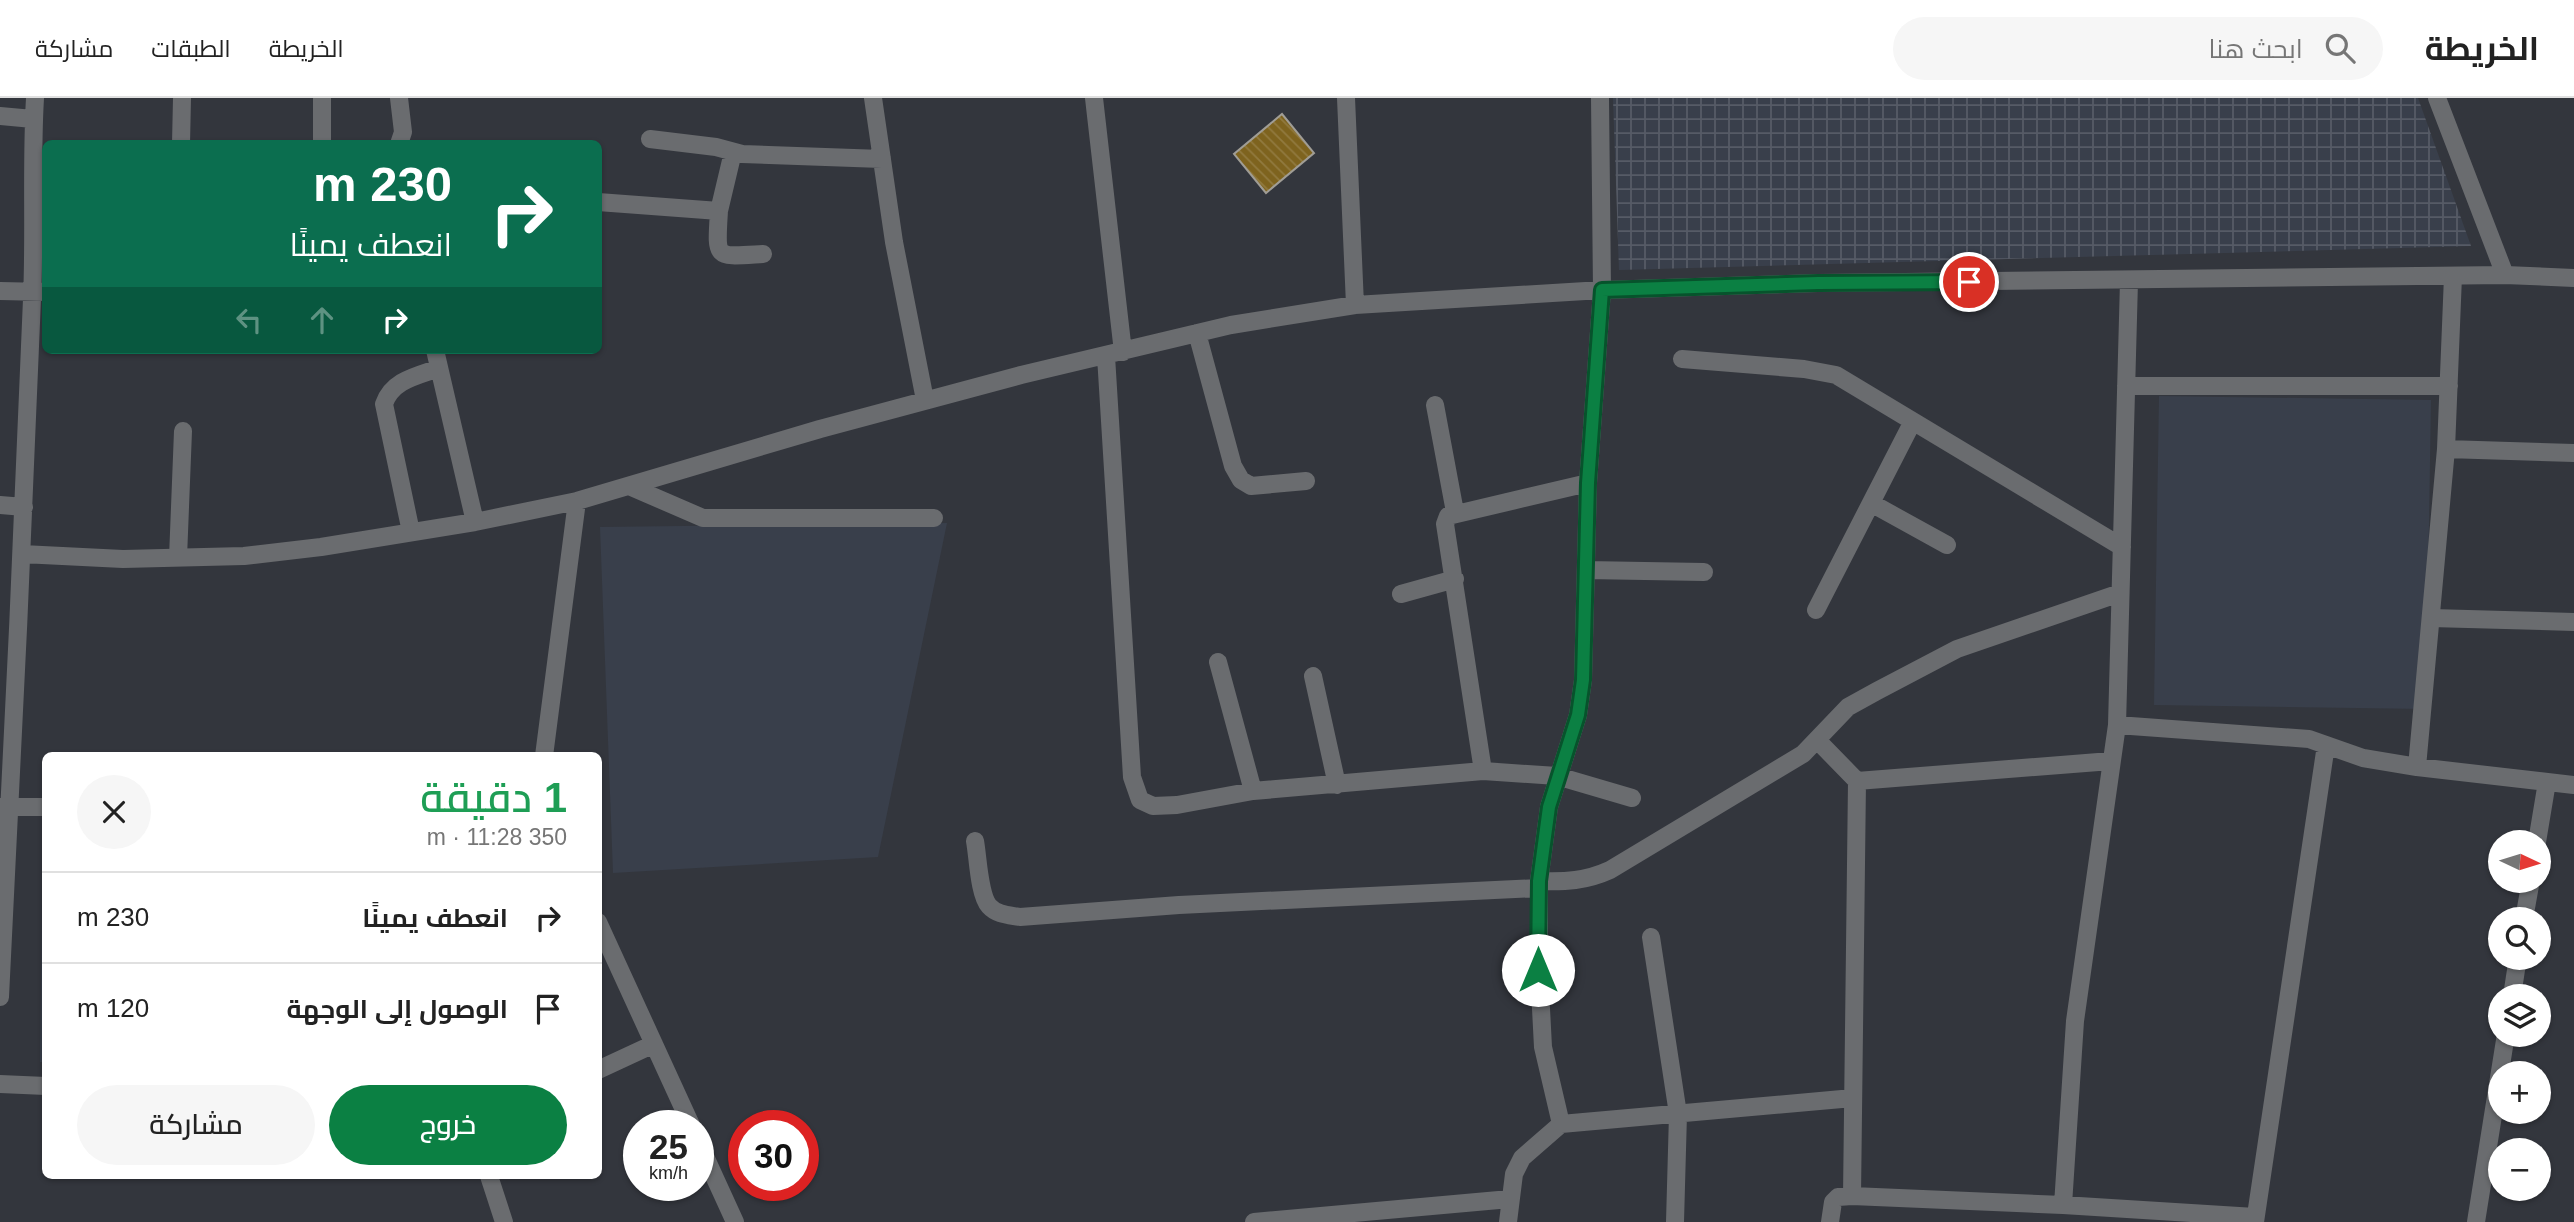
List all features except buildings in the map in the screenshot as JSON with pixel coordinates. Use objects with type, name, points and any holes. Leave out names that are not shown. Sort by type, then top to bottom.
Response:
[{"type":"street","points":[[0,997],[5,807],[39,292],[39,144],[33,119],[35,98]]},
{"type":"street","points":[[181,140],[182,98]]},
{"type":"street","points":[[322,98],[322,140]]},
{"type":"street","points":[[400,98],[400,140]]},
{"type":"street","points":[[873,98],[894,242],[925,400]]},
{"type":"street","points":[[1094,98],[1115,354],[1132,777],[1140,800],[1153,806],[1177,805],[1253,791],[1483,771],[1558,776],[1632,798]]},
{"type":"street","points":[[1346,98],[1355,306]]},
{"type":"street","points":[[1560,1124],[1543,1047],[1538,970],[1539,885],[1549,807],[1578,715],[1581,692],[1588,483],[1602,290],[1600,98]]},
{"type":"street","points":[[2437,98],[2505,275]]},
{"type":"street","points":[[0,116],[33,119]]},
{"type":"street","points":[[650,139],[716,146],[742,155],[882,159]]},
{"type":"street","points":[[733,152],[719,211],[717,245],[727,256],[763,254]]},
{"type":"street","points":[[602,202],[719,211]]},
{"type":"street","points":[[22,554],[123,559],[244,556],[475,522],[629,486],[925,400],[1021,375],[1231,325],[1355,306],[1602,290],[1818,283],[2505,275],[2574,278]]},
{"type":"street","points":[[2417,767],[2446,449],[2453,276]]},
{"type":"street","points":[[2063,1205],[2075,1021],[2117,725],[2129,281]]},
{"type":"street","points":[[0,291],[39,292]]},
{"type":"street","points":[[1198,333],[1233,466],[1241,480],[1251,486],[1306,481]]},
{"type":"street","points":[[436,354],[475,522]]},
{"type":"street","points":[[1682,359],[1804,369],[1836,375],[2122,547]]},
{"type":"street","points":[[411,532],[384,404],[388,391],[396,384],[439,368]]},
{"type":"street","points":[[2126,386],[2449,386]]},
{"type":"street","points":[[1435,405],[1455,512]]},
{"type":"street","points":[[1816,610],[1912,423]]},
{"type":"street","points":[[178,558],[183,431]]},
{"type":"street","points":[[2446,449],[2574,453]]},
{"type":"street","points":[[1483,771],[1445,524],[1448,516],[1455,512],[1588,483]]},
{"type":"street","points":[[629,486],[703,518],[933,518]]},
{"type":"street","points":[[541,752],[577,500]]},
{"type":"street","points":[[1871,503],[1947,545]]},
{"type":"street","points":[[0,505],[24,507]]},
{"type":"street","points":[[1586,569],[1704,572]]},
{"type":"street","points":[[1401,594],[1455,579]]},
{"type":"street","points":[[975,841],[983,892],[989,906],[1002,915],[1020,917],[1573,882],[1610,870],[1803,754],[1848,707],[1957,649],[2120,593]]},
{"type":"street","points":[[2431,618],[2574,622]]},
{"type":"street","points":[[1218,662],[1253,791]]},
{"type":"street","points":[[1313,676],[1337,785]]},
{"type":"street","points":[[2117,725],[2309,738],[2363,758],[2574,785]]},
{"type":"street","points":[[1818,741],[1857,781],[1852,1196]]},
{"type":"street","points":[[1830,1222],[1833,1202],[1838,1197],[1852,1196],[2063,1205],[2255,1219],[2326,745]]},
{"type":"street","points":[[1857,781],[2111,761]]},
{"type":"street","points":[[2539,830],[2547,782]]},
{"type":"street","points":[[5,807],[42,807]]},
{"type":"street","points":[[602,931],[684,1110]]},
{"type":"street","points":[[1651,937],[1678,1114],[1675,1222]]},
{"type":"street","points":[[602,1068],[654,1044]]},
{"type":"street","points":[[2476,1222],[2504,1047]]},
{"type":"street","points":[[0,1084],[42,1086]]},
{"type":"street","points":[[1508,1222],[1514,1174],[1522,1158],[1560,1124],[1853,1098]]},
{"type":"street","points":[[714,1176],[735,1222]]},
{"type":"street","points":[[490,1179],[504,1222]]},
{"type":"street","points":[[1254,1222],[1510,1199]]},
{"type":"shaded area","points":[[1613,98],[2418,98],[2471,246],[1619,270]]},
{"type":"shaded area","points":[[2159,396],[2431,400],[2426,709],[2154,705]]},
{"type":"shaded area","points":[[947,523],[878,857],[613,873],[600,527]]},
{"type":"shaded area","points":[[42,905],[42,1062],[40,1062]]},
{"type":"route","points":[[1538,970],[1539,881],[1549,807],[1578,715],[1583,680],[1588,483],[1602,290],[1818,283],[1969,282]]}]
